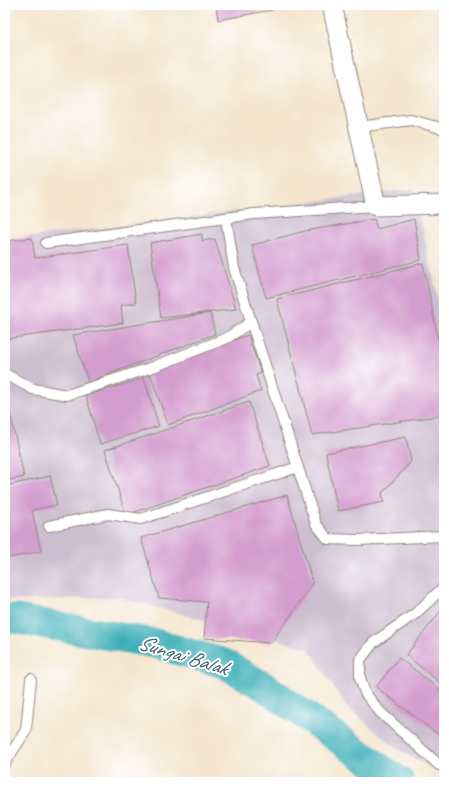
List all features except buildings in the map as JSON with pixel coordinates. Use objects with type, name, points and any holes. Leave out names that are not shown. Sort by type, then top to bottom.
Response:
[{"type":"street","points":[[336,6],[376,206],[444,204]]},
{"type":"lane","points":[[359,127],[412,120],[444,129]]},
{"type":"lane","points":[[46,243],[254,214],[376,206]]},
{"type":"lane","points":[[226,218],[234,268],[316,524],[328,539],[359,540],[444,536]]},
{"type":"lane","points":[[5,374],[33,389],[67,394],[153,368],[227,338],[251,322]]},
{"type":"lane","points":[[49,526],[108,514],[141,519],[298,467]]},
{"type":"lane","points":[[444,587],[416,614],[373,643],[360,660],[360,678],[365,692],[380,712],[439,765],[444,765]]},
{"type":"lane","points":[[5,763],[26,730],[31,679]]},
{"type":"shaded area","points":[[414,189],[444,327],[444,774],[397,749],[348,708],[308,648],[117,597],[5,601],[5,240]]},
{"type":"waterway","name":"Sungai Balak","points":[[5,619],[15,619],[153,643],[223,663],[265,687],[400,782]]}]
